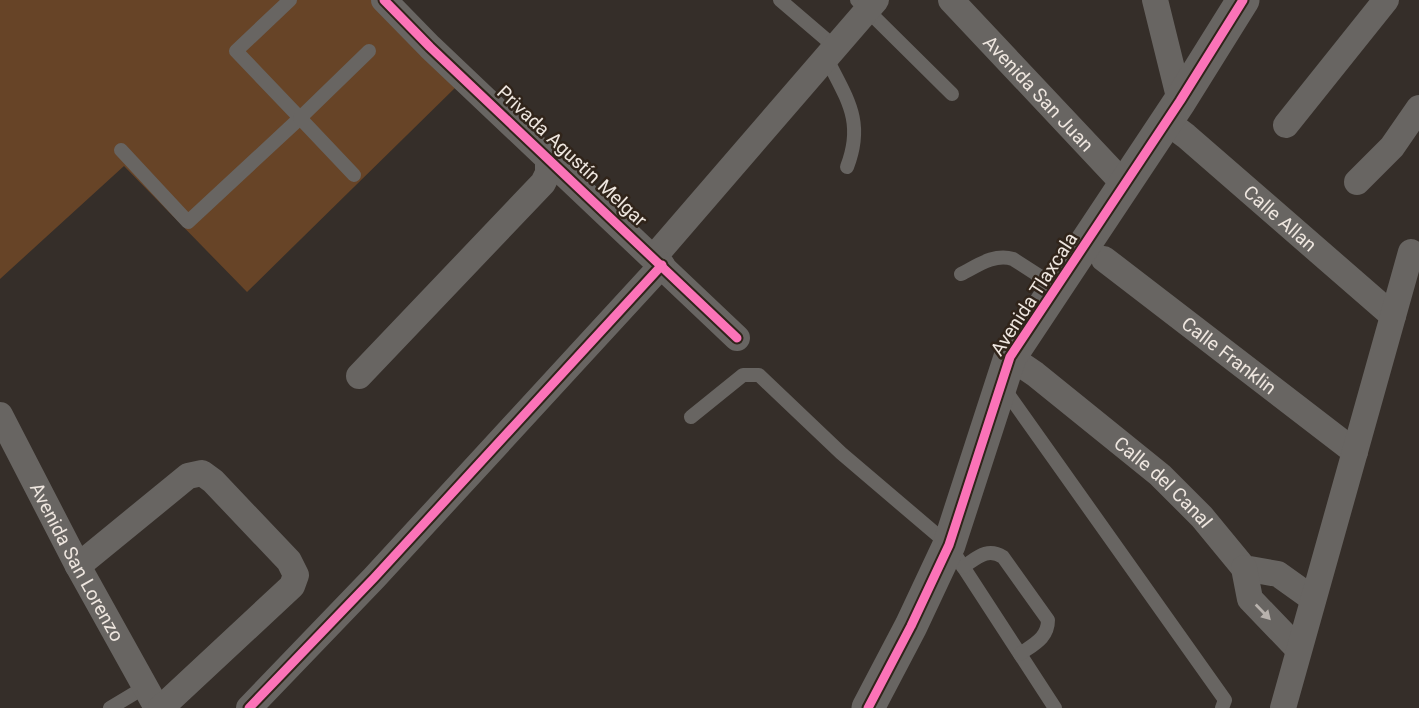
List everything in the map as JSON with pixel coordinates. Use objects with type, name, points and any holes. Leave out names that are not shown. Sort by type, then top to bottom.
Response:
[{"type":"street","name":"Privada Agustín Melgar","points":[[384,0],[430,47],[737,338]]},
{"type":"street","name":"Avenida San Juan","points":[[951,0],[1125,185]]},
{"type":"street","points":[[1155,0],[1173,111]]},
{"type":"street","name":"Avenida Tlaxcala","points":[[868,708],[911,626],[956,556],[1005,370],[1243,0]]},
{"type":"street","points":[[1286,125],[1386,0]]},
{"type":"street","points":[[250,708],[374,578],[658,261],[831,52],[867,3]]},
{"type":"street","points":[[1357,182],[1392,147],[1419,108]]},
{"type":"street","name":"Calle Allan","points":[[1173,111],[1186,136],[1393,316]]},
{"type":"street","points":[[359,376],[543,183],[548,173],[548,158]]},
{"type":"street","points":[[1283,708],[1411,252]]},
{"type":"street","name":"Calle Franklin","points":[[1104,259],[1355,452]]},
{"type":"street","name":"Calle del Canal","points":[[1005,370],[1035,374],[1160,475],[1202,517],[1244,568]]},
{"type":"street","name":"Avenida San Lorenzo","points":[[0,415],[78,566],[154,701]]},
{"type":"street","points":[[78,566],[188,476],[202,473],[213,481],[289,561],[296,576],[292,586],[154,701]]},
{"type":"street","points":[[1298,649],[1250,599],[1244,568],[1278,574],[1313,599]]},
{"type":"lane","points":[[290,0],[236,51],[354,175]]},
{"type":"lane","points":[[780,0],[831,52],[855,116],[855,147],[847,167]]},
{"type":"lane","points":[[867,3],[952,94]]},
{"type":"lane","points":[[121,150],[188,222],[369,51]]},
{"type":"lane","points":[[961,274],[996,257],[1004,256],[1058,288]]},
{"type":"lane","points":[[1005,370],[1224,700],[1222,708]]},
{"type":"lane","points":[[691,417],[743,375],[759,375],[956,556],[1055,708]]},
{"type":"lane","points":[[956,556],[995,552],[1003,557],[1048,620],[1048,630],[1044,636],[1020,654]]},
{"type":"lane","points":[[110,708],[154,701]]},
{"type":"shaded area","points":[[0,0],[375,0],[459,84],[247,292],[124,166],[0,279]]},
{"type":"cycle path","points":[[384,0],[430,47],[737,338]]},
{"type":"cycle path","points":[[868,708],[949,545],[1010,357],[1180,101],[1243,0]]},
{"type":"cycle path","points":[[249,708],[374,578],[662,265]]}]
